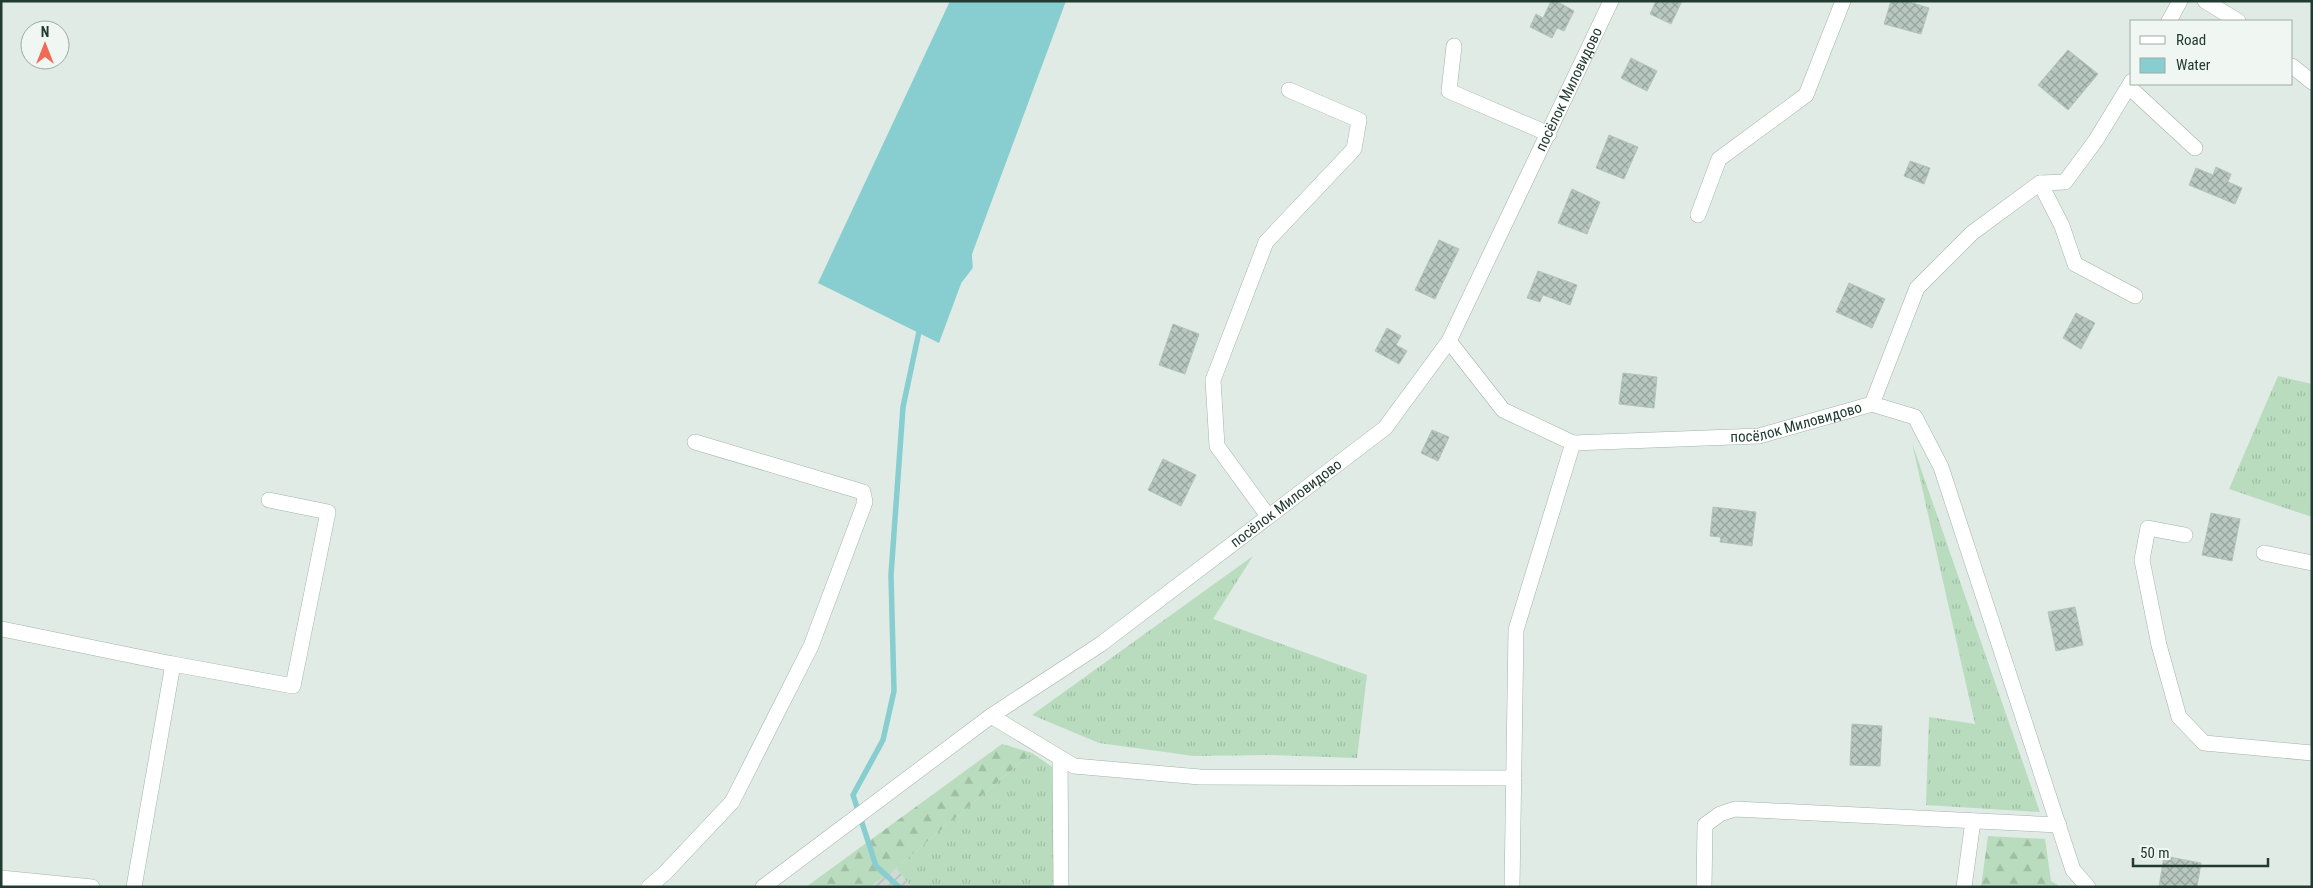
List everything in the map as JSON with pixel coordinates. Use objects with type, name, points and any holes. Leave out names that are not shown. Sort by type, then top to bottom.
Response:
[{"type":"street","name":"посёлок Миловидово","points":[[763,887],[991,716],[1100,644],[1385,428],[1449,341],[1611,1]]},
{"type":"street","points":[[1698,215],[1719,159],[1806,95],[1843,1]]},
{"type":"street","points":[[2169,20],[2180,1]]},
{"type":"street","points":[[2205,1],[2236,20]]},
{"type":"street","points":[[1454,46],[1449,92],[1549,134]]},
{"type":"street","points":[[2293,67],[2312,82]]},
{"type":"street","points":[[2130,84],[2096,140],[2065,182],[2040,182],[2062,226],[2075,264],[2135,296]]},
{"type":"street","points":[[2131,85],[2195,148]]},
{"type":"street","points":[[1268,516],[1217,446],[1213,380],[1266,242],[1354,149],[1359,120],[1289,90]]},
{"type":"street","name":"посёлок Миловидово","points":[[1449,341],[1503,410],[1573,443],[1759,436],[1872,404],[1917,288],[1972,233],[2040,182]]},
{"type":"street","points":[[1872,404],[1915,418],[1941,467],[2074,870],[2088,887]]},
{"type":"street","points":[[649,887],[665,873],[732,802],[811,646],[865,502],[863,492],[695,442]]},
{"type":"street","points":[[1512,887],[1516,630],[1573,443]]},
{"type":"street","points":[[2,629],[293,686],[328,512],[269,500]]},
{"type":"street","points":[[2185,535],[2148,528],[2142,560],[2159,645],[2179,717],[2204,742],[2312,753]]},
{"type":"street","points":[[2264,553],[2312,563]]},
{"type":"street","points":[[134,887],[173,664]]},
{"type":"street","points":[[991,716],[1074,766],[1200,777],[1514,778]]},
{"type":"street","points":[[1060,758],[1061,887]]},
{"type":"street","points":[[1704,887],[1705,826],[1720,814],[1735,810],[2059,826]]},
{"type":"street","points":[[1964,887],[1973,821]]},
{"type":"street","points":[[1,878],[92,887]]},
{"type":"shaded area","points":[[896,868],[911,887],[870,887]]},
{"type":"green space","points":[[2278,376],[2312,384],[2312,517],[2229,489]]},
{"type":"green space","points":[[1912,443],[2040,812],[1926,805],[1929,717],[1975,724]]},
{"type":"green space","points":[[1253,556],[1213,619],[1367,675],[1357,758],[1268,755],[1194,756],[1099,743],[1032,715]]},
{"type":"green space","points":[[1002,744],[1032,753],[896,868],[870,887],[806,887]]},
{"type":"green space","points":[[1032,753],[1058,771],[1053,887],[911,887],[896,868]]},
{"type":"green space","points":[[1988,836],[2045,839],[2051,881],[2061,887],[1981,887]]},
{"type":"water","points":[[950,1],[1066,1],[939,343],[818,283]]},
{"type":"building","points":[[1551,1],[1556,1],[1574,11],[1564,31],[1557,28],[1552,38],[1530,27],[1536,14],[1543,18]]},
{"type":"building","points":[[1656,1],[1682,1],[1671,24],[1650,14]]},
{"type":"building","points":[[1891,1],[1906,1],[1929,8],[1921,34],[1884,24]]},
{"type":"building","points":[[2068,50],[2098,74],[2068,110],[2038,85]]},
{"type":"building","points":[[1631,58],[1657,71],[1647,91],[1621,78]]},
{"type":"building","points":[[1609,135],[1638,147],[1624,179],[1596,168]]},
{"type":"building","points":[[1910,161],[1930,168],[1924,184],[1904,176]]},
{"type":"building","points":[[2216,167],[2231,174],[2228,182],[2242,188],[2235,204],[2189,185],[2196,168],[2213,175]]},
{"type":"building","points":[[1572,189],[1600,202],[1587,234],[1558,223]]},
{"type":"building","points":[[1439,240],[1459,249],[1435,299],[1415,290]]},
{"type":"building","points":[[1538,271],[1577,285],[1570,305],[1543,295],[1540,302],[1527,298]]},
{"type":"building","points":[[1849,283],[1885,299],[1872,328],[1836,312]]},
{"type":"building","points":[[2076,313],[2095,323],[2081,349],[2063,338]]},
{"type":"building","points":[[1173,324],[1199,334],[1185,374],[1159,365]]},
{"type":"building","points":[[1387,328],[1401,336],[1396,345],[1407,351],[1399,364],[1375,351]]},
{"type":"building","points":[[1623,373],[1657,377],[1654,408],[1619,404]]},
{"type":"building","points":[[1432,430],[1449,437],[1438,461],[1421,453]]},
{"type":"building","points":[[1163,459],[1196,475],[1181,506],[1148,490]]},
{"type":"building","points":[[1713,507],[1756,512],[1752,546],[1720,542],[1721,537],[1710,536]]},
{"type":"building","points":[[2211,513],[2240,519],[2232,561],[2202,555]]},
{"type":"building","points":[[2075,607],[2083,645],[2056,651],[2048,612]]},
{"type":"building","points":[[1852,724],[1882,726],[1880,766],[1850,765]]},
{"type":"building","points":[[2164,856],[2201,863],[2197,887],[2159,887]]},
{"type":"waterway","points":[[960,280],[970,267],[969,253]]},
{"type":"waterway","points":[[899,887],[876,866],[853,795],[883,740],[894,691],[891,575],[903,407],[920,327]]}]
